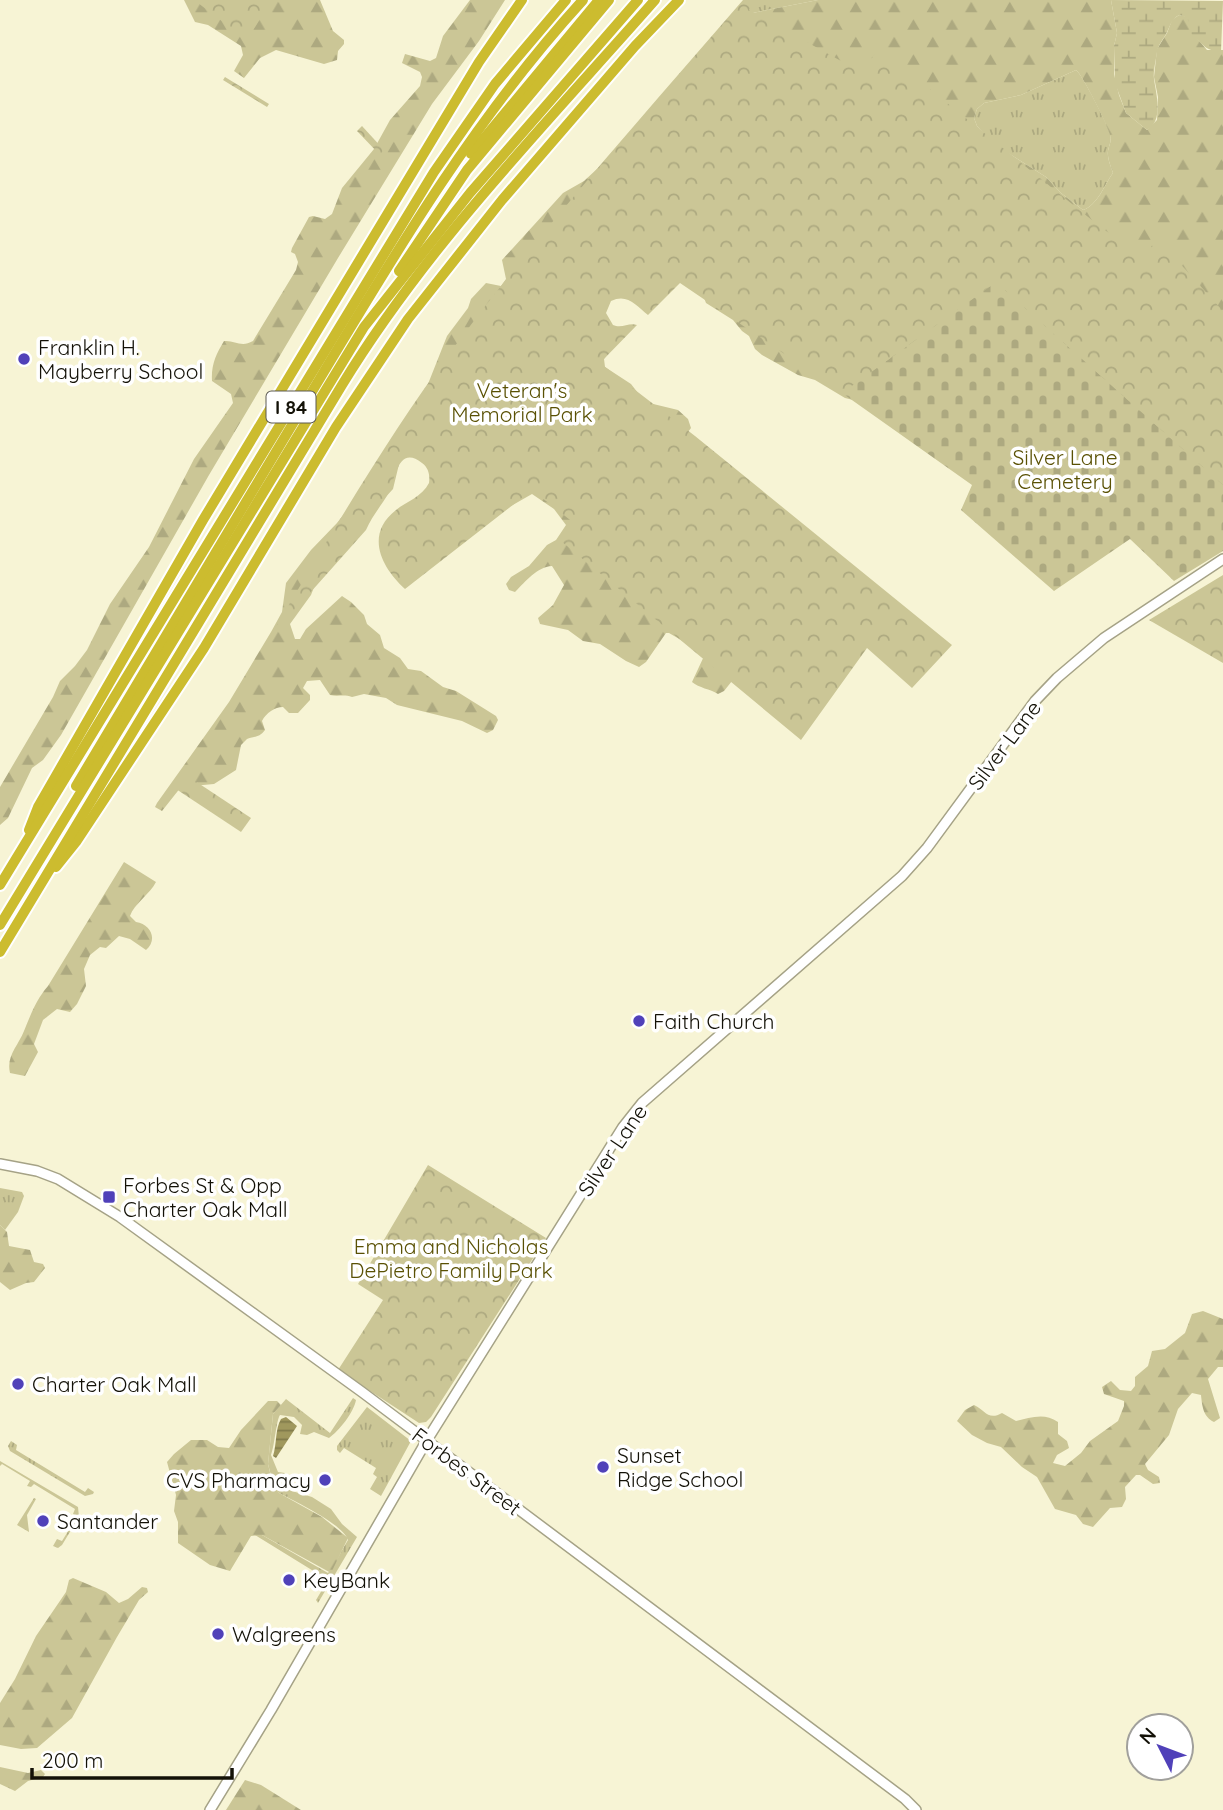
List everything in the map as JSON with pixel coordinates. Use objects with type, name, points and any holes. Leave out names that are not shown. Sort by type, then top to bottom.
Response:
[{"type":"highway","points":[[26,843],[30,825],[40,804],[190,541],[479,62],[522,0]]},
{"type":"highway","name":"I 84","points":[[0,885],[433,172],[495,84],[566,0]]},
{"type":"highway","points":[[0,911],[391,263],[476,131],[531,59],[583,0]]},
{"type":"highway","points":[[391,263],[473,151],[599,0]]},
{"type":"highway","points":[[375,312],[389,286],[457,183],[609,0]]},
{"type":"highway","points":[[0,925],[338,367],[375,312],[470,193],[638,0]]},
{"type":"highway","name":"I 84","points":[[0,951],[372,338],[466,217],[655,0]]},
{"type":"highway","points":[[40,884],[76,842],[199,656],[335,427],[408,319],[502,200],[635,46],[680,0]]},
{"type":"highway","points":[[36,827],[81,768],[159,640],[178,615]]},
{"type":"main road","name":"Silver Lane","points":[[210,1810],[427,1440],[623,1127],[642,1103],[908,870],[1035,701],[1056,678],[1104,638],[1223,559]]},
{"type":"main road","name":"Forbes Street","points":[[0,1164],[46,1174],[91,1197],[427,1440],[905,1799],[916,1810]]},
{"type":"green space","points":[[184,0],[320,0],[333,31],[344,40],[344,44],[338,51],[337,60],[324,64],[276,50],[260,58],[244,78],[234,71],[243,55],[241,46],[208,25],[195,22]]},
{"type":"green space","points":[[194,0],[272,0],[247,40]]},
{"type":"green space","points":[[470,0],[505,0],[479,41],[432,104],[209,475],[61,735],[43,760],[32,768],[8,818],[0,825],[0,787],[60,681],[87,650],[110,604],[149,547],[194,459],[233,403],[231,394],[212,381],[213,365],[221,346],[224,341],[245,344],[253,341],[296,270],[298,262],[295,254],[291,252],[309,217],[325,219],[332,214],[342,188],[374,149],[390,120],[420,86],[420,72],[402,63],[405,54],[430,61],[436,58],[443,36]]},
{"type":"green space","name":"Veteran's Memorial Park","points":[[743,0],[754,0],[749,10],[861,72],[879,48],[1103,229],[1145,256],[1157,238],[1223,311],[1223,485],[996,282],[842,393],[680,283],[648,315],[627,299],[611,301],[606,313],[613,325],[637,325],[600,363],[695,436],[952,645],[912,688],[867,648],[801,740],[561,541],[579,527],[532,490],[405,589],[389,571],[380,551],[379,540],[386,520],[422,492],[429,483],[426,467],[414,458],[408,458],[399,466],[389,492],[366,530],[268,640],[379,456],[452,350],[558,216]]},
{"type":"green space","points":[[751,0],[818,0],[742,15]]},
{"type":"green space","points":[[818,0],[1111,0],[1117,33],[1114,74],[1119,95],[1126,113],[1147,130],[1157,120],[1158,97],[1154,77],[1157,49],[1172,20],[1179,15],[1188,17],[1191,21],[1190,30],[1207,50],[1223,50],[1223,491],[845,398],[815,380],[798,375],[762,355],[755,349],[749,336],[733,320],[706,303],[701,290],[688,277],[631,285],[401,456],[393,489],[316,582],[311,595],[290,624],[295,639],[300,639],[306,629],[342,596],[364,615],[367,624],[380,635],[384,648],[400,658],[408,669],[421,671],[443,687],[456,691],[496,716],[498,720],[493,730],[487,733],[462,721],[397,705],[386,698],[364,694],[352,697],[330,695],[320,680],[307,681],[303,688],[310,695],[310,700],[298,713],[289,713],[283,707],[268,713],[262,721],[265,730],[263,733],[247,739],[241,745],[236,770],[214,784],[181,787],[162,811],[155,807],[229,702],[271,632],[282,612],[286,583],[370,481],[428,384],[447,336],[468,308],[471,299],[486,283],[501,286],[506,279],[502,260],[563,193],[584,181],[611,156],[742,15]],"holes":[[[1076,70],[1110,135],[1108,154],[1113,173],[1097,199],[1083,210],[1046,177],[992,143],[977,126],[974,118],[977,109],[984,103],[1021,95]]]},
{"type":"green space","points":[[1111,0],[1223,1],[1221,51],[1208,48],[1191,34],[1186,18],[1179,15],[1172,22],[1158,49],[1154,76],[1157,114],[1156,120],[1147,130],[1126,113],[1115,83],[1114,46],[1117,33]]},
{"type":"green space","points":[[1076,70],[1108,129],[1111,139],[1108,157],[1113,173],[1097,199],[1083,210],[1046,177],[992,143],[977,126],[974,118],[977,109],[984,103],[1021,95]]},
{"type":"green space","points":[[225,77],[269,104],[267,107],[223,80]]},
{"type":"green space","points":[[362,126],[384,150],[380,155],[357,131]]},
{"type":"green space","name":"Silver Lane Cemetery","points":[[996,282],[1223,485],[1223,551],[1174,581],[1130,539],[1054,591],[961,510],[972,485],[842,393]]},
{"type":"green space","points":[[615,345],[604,359],[605,367],[631,384],[645,402],[678,410],[688,419],[691,428],[677,447],[732,681],[718,694],[692,682],[705,654],[669,633],[666,633],[646,662],[639,667],[600,644],[583,641],[568,630],[540,624],[538,618],[553,605],[564,585],[552,566],[537,572],[515,592],[509,590],[506,584],[511,577],[529,566],[547,545],[556,540],[566,525],[554,509],[532,494],[511,506],[503,459]]},
{"type":"green space","points":[[1223,575],[1223,663],[1149,620]]},
{"type":"green space","points":[[183,773],[251,818],[241,832],[173,787]]},
{"type":"green space","points":[[124,862],[156,882],[130,916],[149,929],[152,937],[150,946],[146,950],[130,939],[119,936],[106,948],[100,947],[90,955],[84,969],[86,986],[77,1004],[70,1012],[57,1009],[43,1020],[34,1044],[38,1052],[25,1076],[10,1073],[11,1056],[37,1002]]},
{"type":"green space","name":"Emma and Nicholas DePietro Family Park","points":[[428,1165],[546,1238],[431,1417],[426,1422],[419,1423],[338,1370],[383,1300],[358,1284]]},
{"type":"green space","points":[[0,1188],[22,1192],[24,1196],[18,1212],[5,1230],[0,1225]]},
{"type":"green space","points":[[0,1225],[7,1232],[9,1246],[30,1250],[34,1262],[43,1264],[45,1268],[34,1282],[10,1290],[0,1282]]},
{"type":"green space","points":[[1203,1311],[1223,1319],[1223,1367],[1218,1367],[1208,1379],[1220,1418],[1214,1422],[1210,1420],[1204,1410],[1201,1395],[1192,1393],[1178,1409],[1169,1435],[1145,1464],[1148,1470],[1159,1477],[1160,1483],[1153,1484],[1136,1475],[1125,1487],[1126,1499],[1122,1507],[1110,1508],[1093,1527],[1083,1524],[1076,1515],[1055,1509],[1037,1477],[1001,1447],[972,1435],[957,1421],[965,1410],[974,1405],[990,1415],[1002,1413],[1016,1421],[1037,1417],[1053,1419],[1058,1422],[1058,1434],[1067,1441],[1069,1448],[1057,1455],[1053,1463],[1065,1466],[1081,1453],[1090,1441],[1118,1421],[1124,1401],[1104,1394],[1102,1387],[1111,1381],[1120,1390],[1131,1391],[1135,1386],[1135,1377],[1148,1366],[1152,1351],[1165,1349],[1185,1333],[1192,1314]]},
{"type":"green space","points":[[353,1398],[356,1400],[355,1405],[349,1415],[329,1438],[314,1432],[300,1434],[302,1425],[294,1417],[280,1415],[271,1455],[278,1472],[285,1473],[279,1482],[331,1509],[342,1524],[357,1537],[318,1603],[316,1600],[328,1580],[255,1535],[262,1535],[328,1573],[348,1540],[328,1520],[279,1493],[274,1487],[268,1464],[273,1414],[286,1399],[330,1433]]},
{"type":"green space","points":[[268,1401],[277,1401],[281,1405],[273,1414],[268,1464],[273,1485],[279,1493],[322,1517],[348,1538],[331,1573],[262,1535],[251,1536],[230,1571],[210,1565],[178,1543],[178,1522],[174,1511],[176,1495],[167,1462],[191,1440],[207,1440],[218,1447],[229,1448],[241,1430]]},
{"type":"green space","points":[[367,1407],[411,1441],[381,1496],[370,1489],[377,1477],[373,1474],[376,1468],[344,1448],[340,1453],[337,1450],[337,1446]]},
{"type":"green space","points":[[11,1441],[17,1445],[16,1450],[85,1492],[88,1488],[93,1494],[85,1496],[10,1451],[8,1446]]},
{"type":"green space","points":[[0,1461],[78,1507],[79,1517],[58,1548],[53,1546],[57,1539],[62,1541],[77,1517],[73,1514],[75,1509],[34,1484],[27,1486],[30,1481],[2,1464],[0,1466]]},
{"type":"green space","points":[[34,1498],[36,1499],[27,1515],[29,1532],[17,1525]]},
{"type":"green space","points":[[73,1578],[106,1592],[119,1603],[142,1587],[147,1588],[148,1592],[139,1600],[72,1718],[37,1748],[21,1749],[0,1745],[0,1703],[36,1636],[66,1592],[69,1580]]},
{"type":"green space","points":[[0,1767],[28,1773],[41,1770],[45,1774],[28,1781],[15,1791],[0,1784]]},
{"type":"green space","points":[[245,1780],[261,1785],[301,1810],[226,1810]]},
{"type":"shaded area","points":[[286,1417],[297,1426],[276,1458],[273,1456],[278,1427],[281,1419]]},
{"type":"place","name":"Franklin H. Mayberry School","points":[[24,359]]},
{"type":"place","name":"Faith Church","points":[[639,1021]]},
{"type":"place","name":"Forbes St & Opp Charter Oak Mall","points":[[109,1197]]},
{"type":"place","name":"Charter Oak Mall","points":[[18,1384]]},
{"type":"place","name":"Sunset Ridge School","points":[[603,1467]]},
{"type":"place","name":"CVS Pharmacy","points":[[325,1480]]},
{"type":"place","name":"Santander","points":[[43,1521]]},
{"type":"place","name":"KeyBank","points":[[289,1580]]},
{"type":"place","name":"Walgreens","points":[[218,1634]]}]
